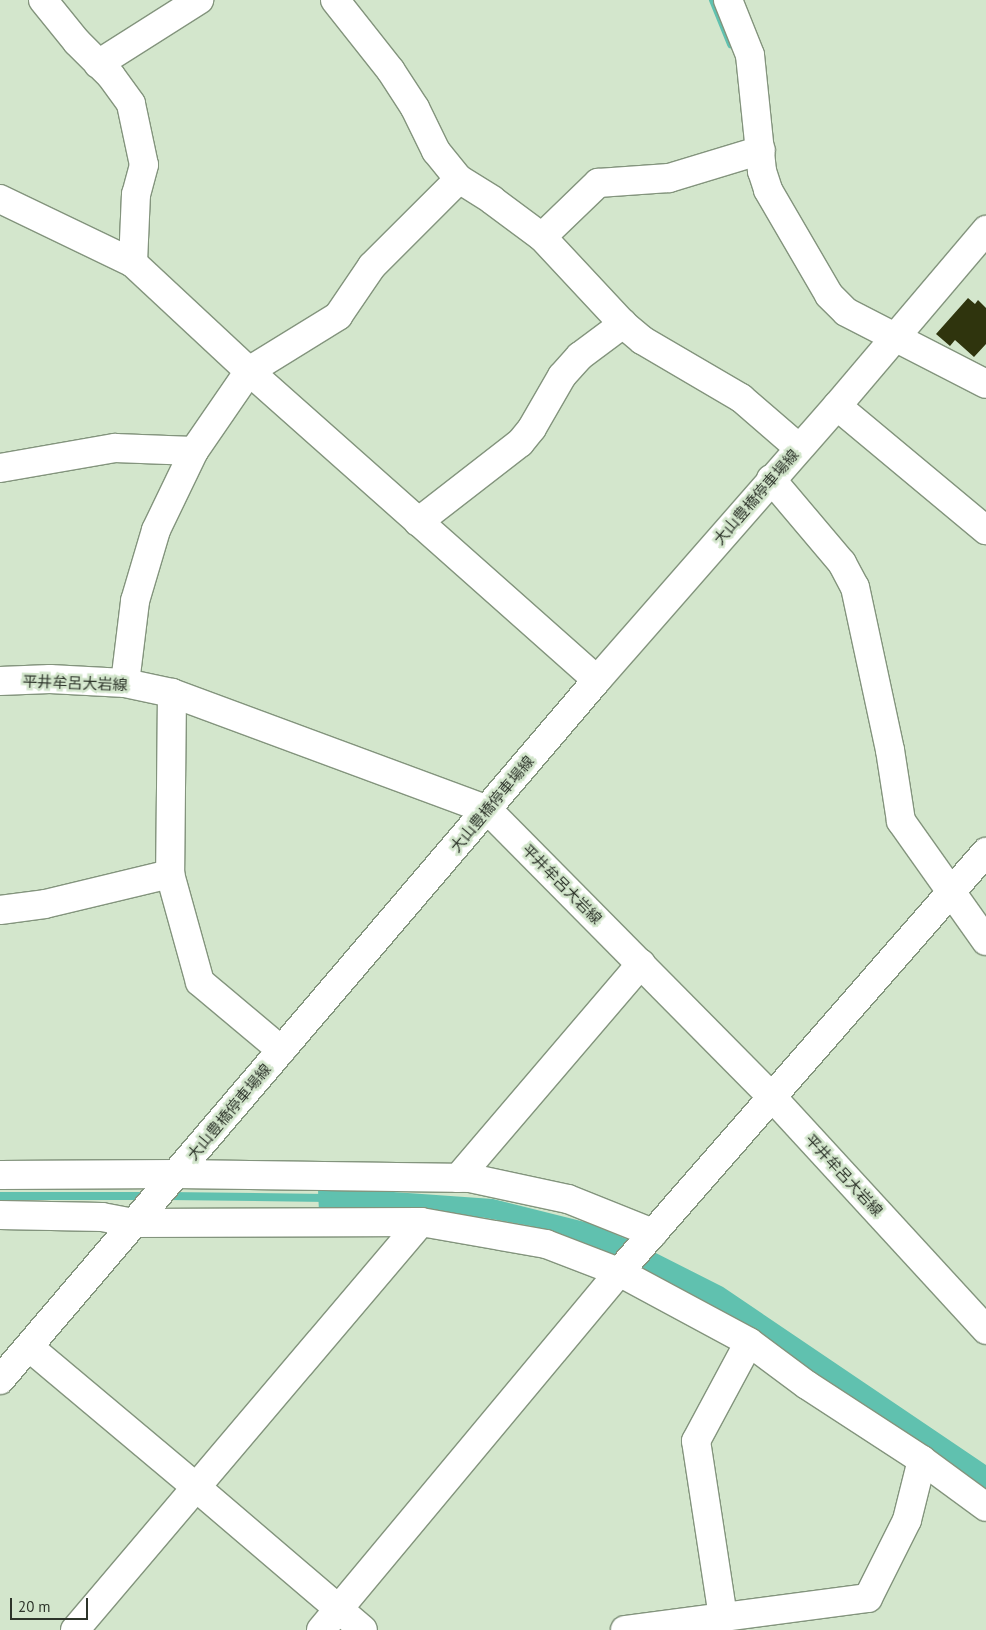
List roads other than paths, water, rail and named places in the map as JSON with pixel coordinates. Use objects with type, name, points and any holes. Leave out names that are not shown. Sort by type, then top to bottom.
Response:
[{"type":"street","points":[[43,0],[77,42],[111,76],[131,104],[141,143],[144,165],[136,194],[133,263]]},
{"type":"street","points":[[98,64],[199,0]]},
{"type":"street","points":[[335,0],[391,71],[415,108],[436,151],[459,179],[492,200],[542,237],[623,324],[642,340],[741,398],[799,448]]},
{"type":"street","points":[[728,0],[750,55],[762,171],[768,190],[829,295],[846,312],[895,335],[986,384]]},
{"type":"street","points":[[542,237],[598,183],[669,178],[761,150]]},
{"type":"street","points":[[125,683],[135,601],[156,530],[194,452],[249,371],[338,316],[372,266],[459,179]]},
{"type":"street","points":[[0,199],[133,263],[249,371],[597,680]]},
{"type":"street","name":"大山豊橋停車場線","points":[[0,1380],[597,680],[771,479],[837,406],[895,335],[986,230]]},
{"type":"street","points":[[418,522],[506,456],[520,443],[532,428],[562,376],[580,356],[623,324]]},
{"type":"street","points":[[837,406],[986,530]]},
{"type":"street","points":[[0,468],[115,448],[194,452]]},
{"type":"street","points":[[771,479],[842,563],[855,588],[890,750],[901,821],[986,941]]},
{"type":"street","name":"平井牟呂大岩線","points":[[0,681],[50,679],[125,683],[172,693],[488,810],[773,1098],[986,1330]]},
{"type":"street","points":[[172,693],[170,874],[200,982],[281,1050]]},
{"type":"street","points":[[321,1630],[619,1272],[986,852]]},
{"type":"street","points":[[0,910],[45,904],[170,874]]},
{"type":"street","points":[[458,1178],[641,964]]},
{"type":"street","points":[[0,1175],[470,1178],[568,1199],[653,1233]]},
{"type":"street","points":[[0,1215],[421,1222],[546,1244],[619,1272],[749,1342],[807,1386],[922,1460],[986,1506]]},
{"type":"street","points":[[75,1630],[421,1222]]},
{"type":"street","points":[[723,1617],[696,1441],[749,1342]]},
{"type":"street","points":[[28,1347],[363,1630]]},
{"type":"street","points":[[624,1630],[723,1617],[760,1621],[868,1598],[907,1520],[922,1460]]},
{"type":"water","points":[[318,1190],[365,1190],[493,1199],[589,1223],[636,1243],[723,1287],[986,1465],[986,1499],[769,1340],[707,1303],[623,1261],[531,1226],[480,1217],[319,1212]]},
{"type":"waterway","points":[[713,0],[731,44]]},
{"type":"waterway","points":[[0,1196],[148,1196]]},
{"type":"waterway","points":[[167,1196],[328,1198]]}]
